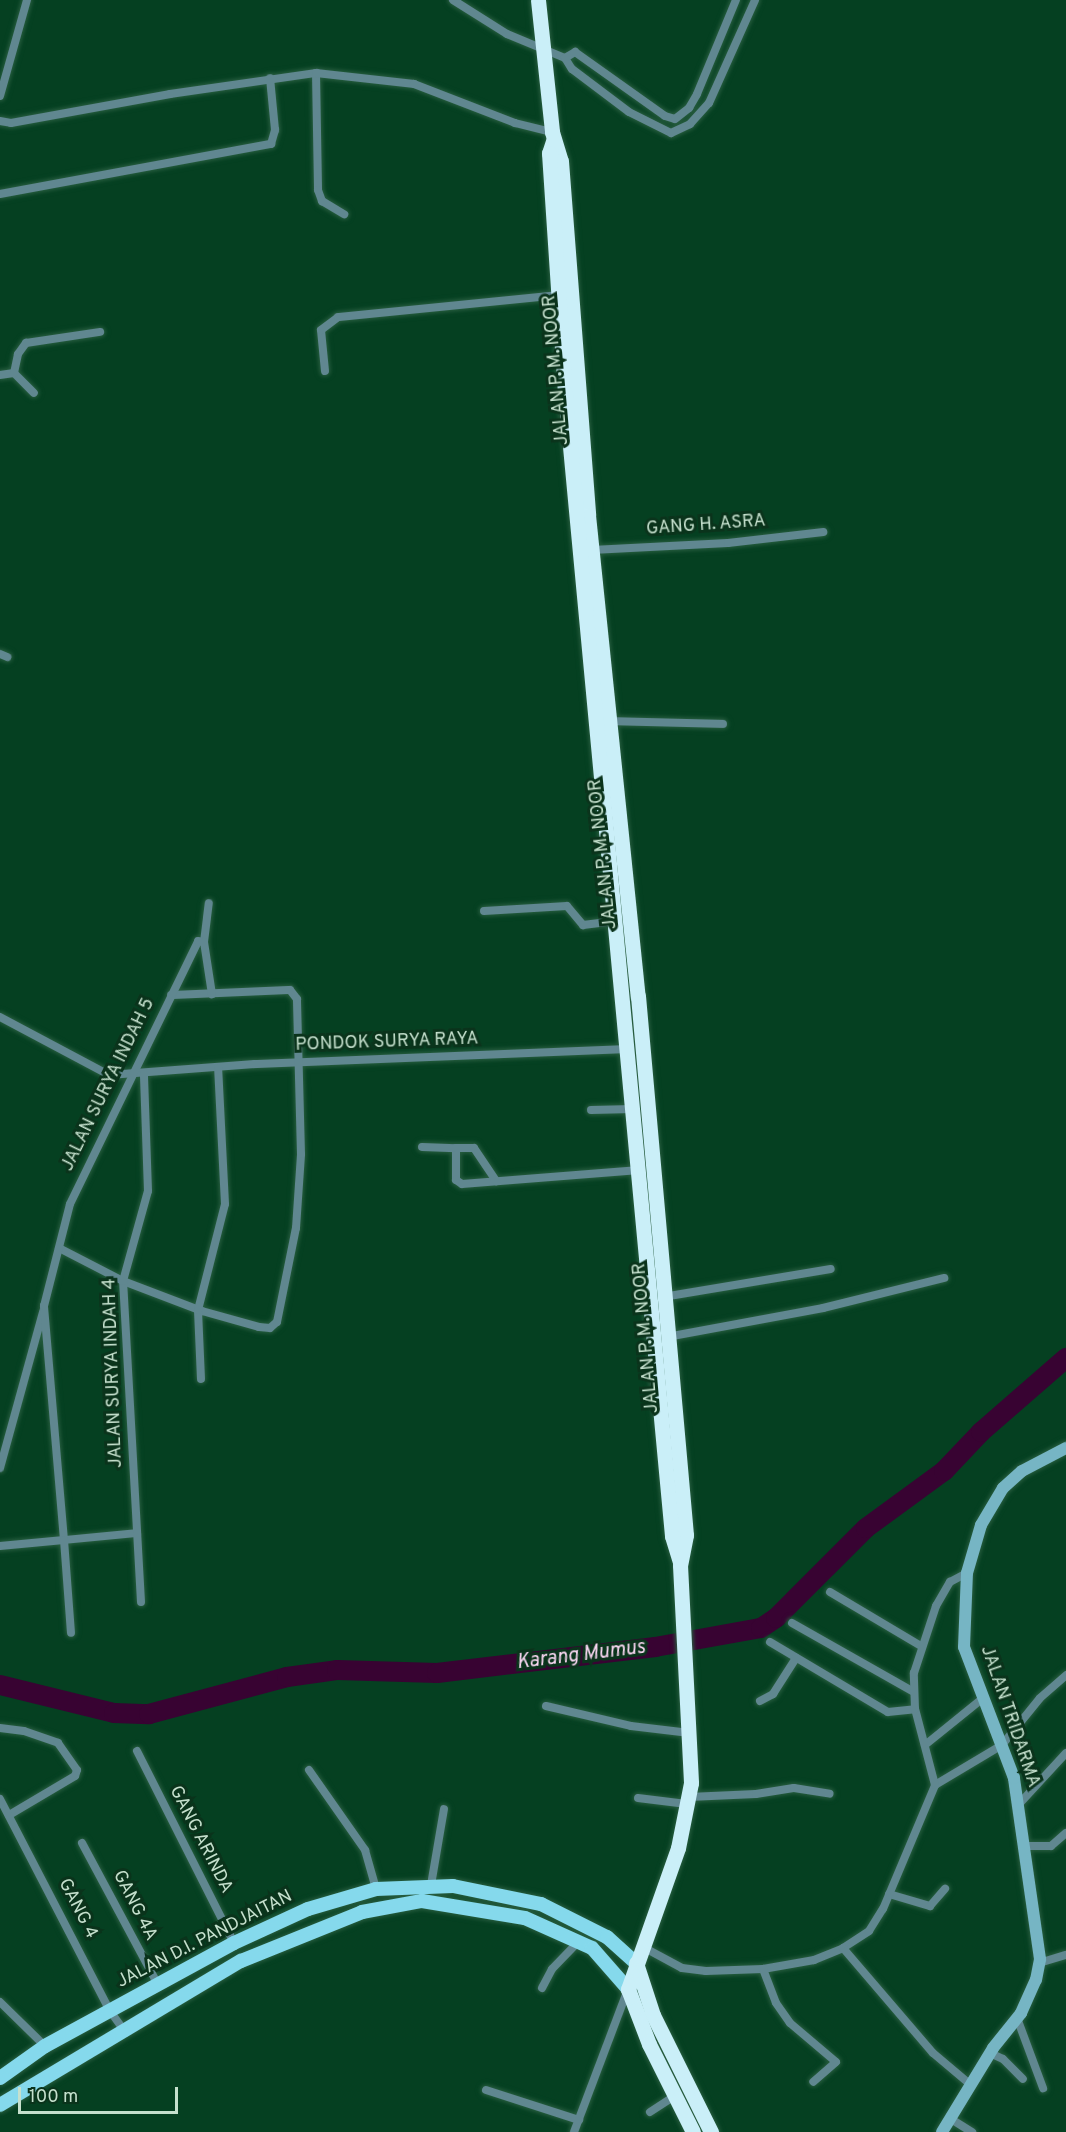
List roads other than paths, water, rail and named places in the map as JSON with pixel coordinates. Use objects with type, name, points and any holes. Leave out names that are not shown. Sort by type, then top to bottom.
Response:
[{"type":"highway","name":"JALAN P. M. NOOR","points":[[538,0],[552,137],[561,161],[566,321],[606,725],[658,1295],[672,1536],[680,1564],[692,1773],[678,1848],[628,1989]]},
{"type":"highway","name":"JALAN P. M. NOOR","points":[[552,137],[549,153],[558,295],[566,321],[592,550],[606,725],[616,921],[635,1049],[633,1109],[639,1170],[666,1338],[686,1535],[680,1564]]},
{"type":"highway","name":"JALAN D.I. PANDJAITAN","points":[[636,1963],[653,2014],[711,2132]]},
{"type":"highway","name":"JALAN D.I. PANDJAITAN","points":[[628,1989],[648,2044],[693,2132]]},
{"type":"main road","name":"JALAN D.I. PANDJAITAN","points":[[2,2074],[45,2046],[234,1943],[308,1909],[376,1889],[431,1885],[497,1893],[557,1911],[607,1937],[636,1963]]},
{"type":"main road","name":"JALAN D.I. PANDJAITAN","points":[[0,2105],[126,2032],[241,1961],[362,1912],[423,1901],[447,1903],[525,1918],[579,1941],[608,1962],[628,1989]]},
{"type":"street","points":[[0,96],[27,0]]},
{"type":"street","points":[[453,0],[507,34],[566,58],[572,69],[651,126],[664,132],[682,129],[709,103],[755,0]]},
{"type":"street","points":[[675,119],[689,108],[697,94],[736,0]]},
{"type":"street","points":[[566,58],[575,52],[665,116],[675,119],[682,129]]},
{"type":"street","points":[[0,121],[11,123],[270,78],[316,73],[414,84],[552,137]]},
{"type":"street","points":[[316,73],[318,190],[322,201],[344,214]]},
{"type":"street","points":[[0,194],[271,144],[275,130],[270,78]]},
{"type":"street","points":[[325,371],[321,330],[338,317],[558,295]]},
{"type":"street","points":[[14,373],[18,354],[26,343],[100,332]]},
{"type":"street","points":[[0,375],[14,373]]},
{"type":"street","points":[[14,373],[34,393]]},
{"type":"street","name":"GANG H. ASRA","points":[[592,550],[728,543],[823,532]]},
{"type":"street","points":[[606,725],[723,724]]},
{"type":"street","points":[[209,903],[204,942],[212,994]]},
{"type":"street","points":[[484,911],[567,906],[583,926],[616,921]]},
{"type":"street","name":"JALAN SURYA INDAH 5","points":[[0,1467],[74,1196],[139,1074],[171,995],[196,942],[204,942]]},
{"type":"street","points":[[59,1248],[123,1281],[198,1310],[259,1327],[270,1328],[277,1322],[296,1228],[301,1154],[296,1063],[297,999],[290,990],[171,995]]},
{"type":"street","name":"PONDOK SURYA RAYA","points":[[0,1017],[98,1071],[139,1074],[296,1063],[635,1049]]},
{"type":"street","points":[[201,1379],[198,1310],[225,1204],[218,1068]]},
{"type":"street","name":"JALAN SURYA INDAH 4","points":[[139,1074],[148,1191],[123,1281],[141,1602]]},
{"type":"street","points":[[591,1110],[633,1109]]},
{"type":"street","points":[[422,1147],[474,1148],[496,1181]]},
{"type":"street","points":[[456,1148],[456,1180],[462,1184],[639,1170]]},
{"type":"street","points":[[658,1295],[831,1269]]},
{"type":"street","points":[[666,1338],[823,1308],[944,1278]]},
{"type":"street","name":"JALAN SURYA INDAH 5","points":[[44,1306],[71,1633]]},
{"type":"street","name":"JALAN TRIDARMA","points":[[942,2132],[990,2053],[1017,2018],[1030,1995],[1039,1963],[1036,1924],[1022,1846],[1020,1803],[1002,1745],[964,1647],[967,1573],[981,1525],[1003,1488],[1022,1471],[1066,1448]]},
{"type":"street","points":[[0,1546],[137,1533]]},
{"type":"street","points":[[935,1785],[912,1691],[921,1646],[947,1579],[967,1573]]},
{"type":"street","points":[[830,1592],[921,1646]]},
{"type":"street","points":[[792,1623],[912,1691]]},
{"type":"street","points":[[770,1642],[888,1712],[915,1709]]},
{"type":"street","points":[[760,1701],[773,1694],[796,1658]]},
{"type":"street","points":[[643,1947],[682,1968],[706,1971],[763,1969],[814,1960],[843,1948],[869,1931],[889,1894],[935,1785],[1002,1745],[1040,1698],[1066,1675]]},
{"type":"street","points":[[925,1744],[983,1698]]},
{"type":"street","points":[[546,1706],[631,1726],[690,1732]]},
{"type":"street","points":[[0,1728],[24,1731],[58,1743],[77,1770],[75,1776],[9,1815]]},
{"type":"street","name":"GANG ARINDA","points":[[137,1752],[234,1943]]},
{"type":"street","points":[[1020,1803],[1066,1753]]},
{"type":"street","points":[[309,1770],[365,1850],[376,1889]]},
{"type":"street","points":[[638,1798],[688,1801],[794,1788],[830,1794]]},
{"type":"street","name":"GANG 4","points":[[0,1799],[110,2011],[126,2032]]},
{"type":"street","points":[[431,1885],[444,1809]]},
{"type":"street","points":[[1022,1846],[1051,1846],[1066,1833]]},
{"type":"street","name":"GANG 4A","points":[[82,1843],[158,1985]]},
{"type":"street","points":[[889,1894],[930,1906],[945,1889]]},
{"type":"street","points":[[542,1989],[552,1969],[579,1941]]},
{"type":"street","points":[[843,1948],[933,2053],[971,2085]]},
{"type":"street","points":[[1039,1963],[1066,1955]]},
{"type":"street","points":[[763,1969],[776,2003],[790,2024],[836,2062],[813,2082]]},
{"type":"street","points":[[574,2132],[628,1989]]},
{"type":"street","points":[[0,2002],[45,2046]]},
{"type":"street","points":[[1017,2018],[1043,2088]]},
{"type":"street","points":[[990,2053],[1004,2059],[1023,2079]]},
{"type":"street","points":[[486,2090],[579,2120]]},
{"type":"street","points":[[650,2112],[675,2096]]},
{"type":"street","points":[[951,2119],[972,2132]]},
{"type":"waterway","name":"Karang Mumus","points":[[0,1685],[114,1713],[149,1714],[287,1677],[337,1670],[437,1673],[655,1647],[761,1628],[776,1618],[866,1528],[944,1471],[981,1432],[1066,1358]]}]
